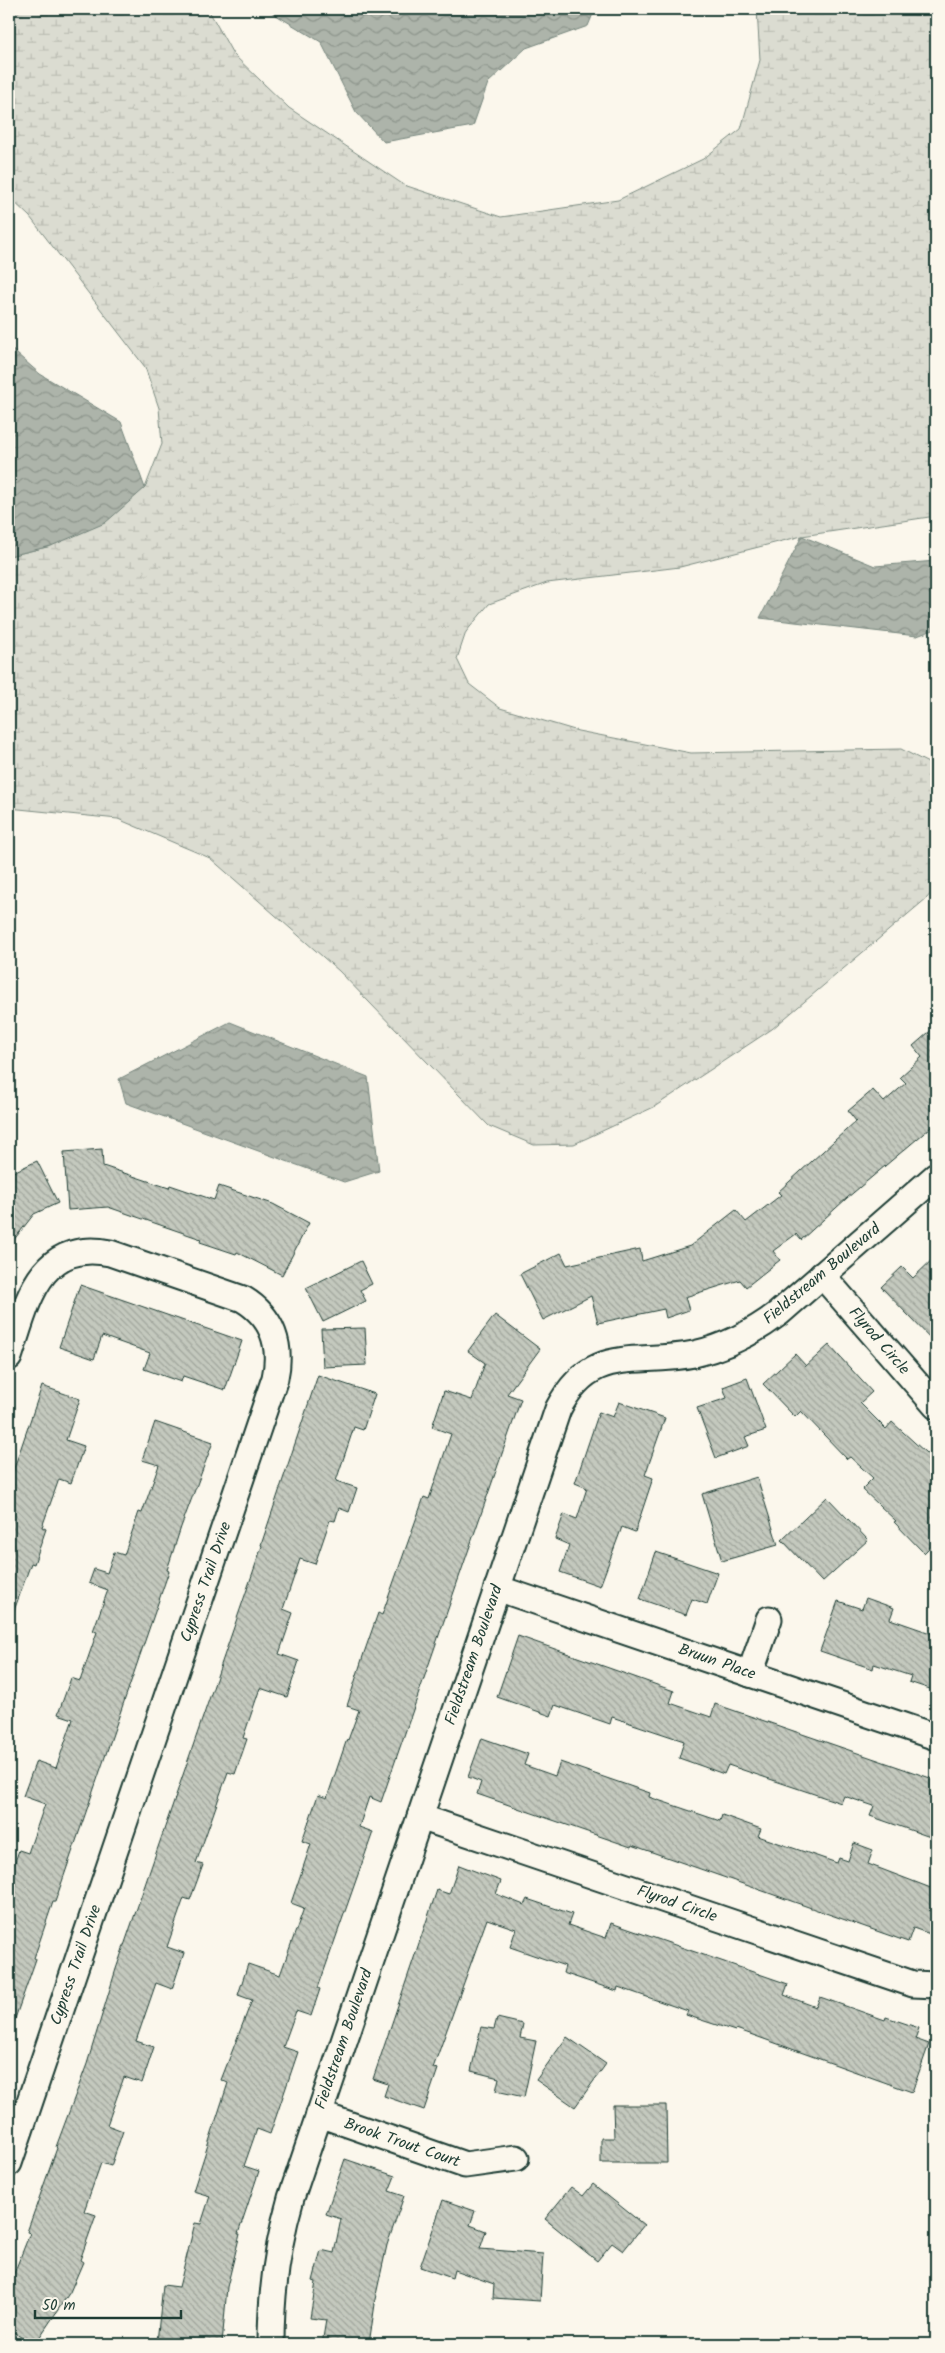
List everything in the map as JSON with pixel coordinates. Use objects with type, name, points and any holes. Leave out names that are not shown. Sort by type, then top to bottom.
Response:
[{"type":"street","name":"Fieldstream Boulevard","points":[[271,2344],[272,2302],[281,2234],[290,2198],[558,1408],[567,1392],[582,1376],[595,1367],[613,1361],[689,1354],[740,1337],[779,1313],[936,1176]]},
{"type":"street","name":"Cypress Trail Drive","points":[[9,1357],[33,1288],[43,1273],[61,1258],[90,1251],[110,1253],[244,1300],[258,1309],[267,1321],[276,1339],[278,1356],[275,1378],[9,2163]]},
{"type":"street","name":"Flyrod Circle","points":[[822,1275],[936,1406]]},
{"type":"street","name":"Bruun Place","points":[[497,1588],[936,1737]]},
{"type":"street","points":[[750,1674],[769,1619]]},
{"type":"street","name":"Flyrod Circle","points":[[420,1817],[913,1984],[936,1985]]},
{"type":"street","name":"Brook Trout Court","points":[[319,2114],[465,2165],[516,2158]]},
{"type":"green space","points":[[9,9],[208,9],[233,54],[289,108],[404,185],[501,217],[618,200],[703,159],[741,129],[760,60],[757,9],[936,9],[936,516],[802,536],[680,567],[547,583],[489,604],[466,632],[457,659],[469,684],[500,708],[578,731],[691,753],[901,749],[936,767],[936,887],[927,898],[772,1029],[654,1107],[574,1144],[534,1145],[489,1126],[339,971],[210,858],[118,819],[9,808],[9,556],[51,546],[145,488],[162,444],[159,408],[145,367],[30,217],[9,197]]},
{"type":"water","points":[[266,9],[595,9],[588,26],[526,48],[488,83],[473,126],[384,142],[356,112],[321,42]]},
{"type":"water","points":[[9,347],[40,374],[121,422],[145,488],[105,523],[51,546],[9,556]]},
{"type":"water","points":[[802,536],[875,566],[936,561],[936,629],[917,636],[760,618]]},
{"type":"water","points":[[230,1022],[368,1077],[379,1171],[344,1182],[126,1103],[119,1079]]},
{"type":"building","points":[[936,1026],[936,1123],[847,1198],[801,1240],[796,1234],[773,1251],[780,1260],[746,1287],[740,1280],[685,1297],[689,1310],[666,1318],[664,1309],[598,1323],[591,1296],[543,1320],[520,1274],[561,1253],[567,1265],[640,1249],[642,1261],[690,1246],[736,1210],[746,1222],[781,1195],[778,1192],[856,1121],[848,1111],[873,1090],[884,1102],[906,1083],[900,1077],[922,1057],[913,1046]]},
{"type":"building","points":[[102,1149],[103,1166],[169,1188],[170,1185],[214,1200],[219,1186],[273,1204],[309,1223],[282,1275],[237,1252],[236,1254],[200,1242],[201,1239],[108,1207],[68,1210],[64,1152]]},
{"type":"building","points":[[37,1161],[58,1203],[34,1214],[9,1246],[9,1174]]},
{"type":"building","points":[[936,1256],[936,1344],[881,1287],[902,1267],[913,1278]]},
{"type":"building","points":[[361,1261],[372,1284],[360,1290],[366,1301],[323,1322],[306,1288]]},
{"type":"building","points":[[80,1285],[242,1341],[225,1390],[183,1376],[181,1382],[144,1369],[150,1353],[102,1336],[94,1359],[59,1347]]},
{"type":"building","points":[[495,1315],[540,1349],[507,1394],[521,1399],[381,1802],[369,1797],[359,1827],[373,1832],[318,1988],[320,1989],[311,2016],[296,2011],[283,2047],[298,2052],[270,2134],[257,2129],[244,2166],[259,2171],[238,2234],[240,2234],[227,2287],[222,2344],[157,2342],[163,2285],[179,2287],[195,2223],[201,2224],[210,2196],[193,2191],[228,2083],[221,2080],[252,2000],[238,1995],[248,1964],[280,1975],[304,1908],[291,1903],[311,1844],[302,1841],[318,1795],[327,1798],[359,1710],[347,1706],[364,1653],[378,1613],[382,1615],[424,1497],[429,1499],[451,1434],[432,1427],[444,1391],[472,1400],[485,1363],[468,1351]]},
{"type":"building","points":[[365,1328],[367,1365],[323,1367],[321,1329]]},
{"type":"building","points":[[829,1345],[872,1392],[860,1403],[886,1429],[892,1422],[936,1462],[936,1541],[924,1553],[894,1522],[896,1521],[862,1489],[873,1478],[850,1457],[847,1459],[801,1411],[795,1417],[763,1384],[795,1354],[806,1366]]},
{"type":"building","points":[[318,1375],[375,1394],[363,1430],[354,1427],[336,1481],[357,1488],[349,1512],[339,1508],[335,1521],[330,1520],[315,1564],[300,1559],[283,1609],[293,1613],[279,1654],[299,1661],[287,1697],[260,1688],[243,1738],[247,1739],[235,1774],[228,1772],[196,1863],[203,1865],[190,1900],[184,1898],[167,1947],[184,1953],[172,1989],[156,1983],[136,2041],[154,2047],[142,2083],[124,2077],[107,2125],[123,2131],[111,2166],[101,2163],[84,2211],[96,2215],[80,2260],[83,2262],[70,2292],[35,2344],[31,2344],[9,2329],[9,2286],[30,2233],[27,2232],[87,2064],[116,1969],[262,1546]]},
{"type":"building","points":[[747,1378],[766,1430],[745,1437],[749,1446],[716,1458],[697,1408],[727,1398],[723,1387]]},
{"type":"building","points":[[42,1386],[80,1399],[66,1440],[84,1446],[71,1483],[59,1479],[42,1527],[46,1529],[34,1564],[31,1563],[11,1619],[9,1619],[9,1483]]},
{"type":"building","points":[[619,1402],[665,1418],[645,1475],[653,1478],[635,1532],[622,1527],[600,1586],[560,1572],[569,1545],[555,1539],[564,1514],[577,1519],[587,1488],[575,1483],[599,1412],[613,1417]]},
{"type":"building","points":[[155,1422],[213,1442],[181,1527],[167,1570],[169,1571],[55,1902],[53,1902],[34,1958],[36,1959],[11,2030],[9,2030],[9,1910],[16,1889],[9,1886],[9,1880],[19,1850],[28,1853],[45,1804],[23,1796],[36,1761],[56,1768],[73,1719],[58,1714],[71,1678],[80,1681],[97,1632],[93,1631],[108,1590],[89,1583],[94,1569],[107,1573],[114,1552],[124,1555],[139,1512],[142,1513],[159,1465],[142,1460]]},
{"type":"building","points":[[757,1477],[778,1545],[722,1561],[702,1494]]},
{"type":"building","points":[[827,1497],[868,1540],[822,1582],[782,1540]]},
{"type":"building","points":[[656,1552],[718,1573],[707,1604],[692,1599],[686,1615],[640,1599]]},
{"type":"building","points":[[866,1598],[894,1608],[890,1619],[936,1635],[936,1653],[932,1666],[936,1667],[936,1680],[933,1690],[909,1682],[911,1676],[874,1664],[873,1669],[820,1651],[838,1601],[862,1609]]},
{"type":"building","points":[[518,1636],[674,1691],[670,1703],[711,1717],[715,1704],[936,1780],[936,1839],[870,1816],[874,1806],[844,1796],[841,1803],[728,1765],[724,1774],[679,1758],[684,1741],[612,1717],[610,1724],[555,1705],[551,1716],[497,1697]]},
{"type":"building","points":[[482,1738],[528,1754],[524,1765],[555,1776],[560,1762],[650,1793],[649,1797],[720,1821],[722,1815],[761,1829],[758,1836],[837,1863],[839,1858],[848,1861],[854,1843],[873,1850],[868,1864],[936,1890],[936,1936],[913,1928],[908,1942],[632,1845],[631,1847],[477,1794],[481,1782],[468,1777]]},
{"type":"building","points":[[459,1865],[501,1881],[496,1894],[524,1905],[527,1899],[572,1914],[568,1925],[606,1938],[611,1923],[788,1984],[784,1995],[816,2007],[820,1997],[885,2020],[886,2017],[919,2028],[915,2039],[929,2044],[912,2092],[736,2029],[735,2031],[686,2015],[688,2011],[618,1987],[617,1991],[563,1973],[565,1966],[510,1947],[516,1929],[487,1919],[433,2068],[438,2069],[424,2110],[384,2096],[388,2084],[373,2079],[437,1890],[449,1894]]},
{"type":"building","points":[[497,2018],[523,2024],[520,2038],[536,2041],[524,2097],[496,2091],[499,2078],[471,2071],[481,2027],[494,2029]]},
{"type":"building","points":[[567,2037],[606,2064],[575,2107],[536,2080]]},
{"type":"building","points":[[613,2105],[666,2105],[667,2163],[601,2163],[601,2138],[614,2138]]},
{"type":"building","points":[[345,2159],[395,2176],[389,2191],[404,2196],[387,2245],[374,2304],[369,2344],[322,2344],[326,2320],[310,2318],[316,2282],[313,2281],[321,2250],[334,2253],[341,2219],[326,2214]]},
{"type":"building","points":[[593,2184],[644,2225],[623,2251],[612,2243],[597,2261],[545,2219],[571,2187],[583,2196]]},
{"type":"building","points":[[443,2200],[475,2211],[470,2225],[486,2231],[480,2249],[543,2254],[540,2301],[493,2298],[494,2284],[454,2270],[452,2278],[420,2267]]}]
